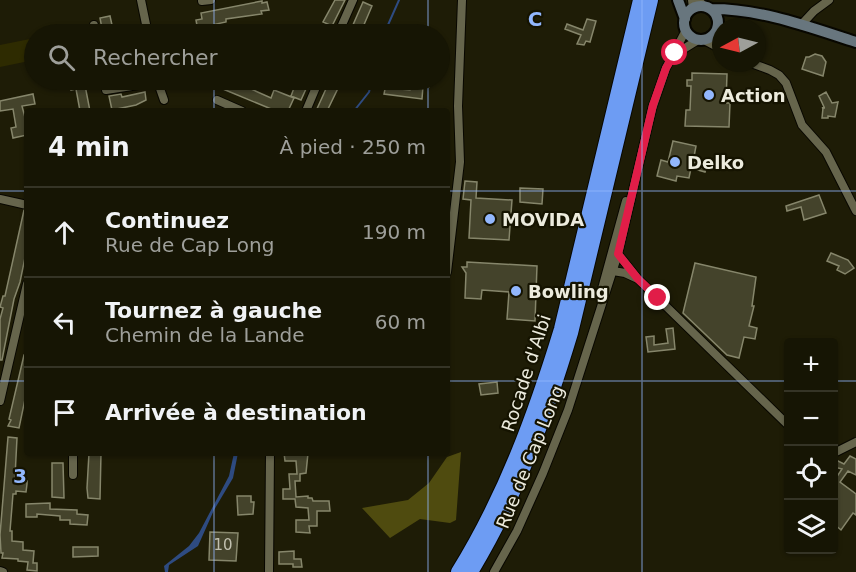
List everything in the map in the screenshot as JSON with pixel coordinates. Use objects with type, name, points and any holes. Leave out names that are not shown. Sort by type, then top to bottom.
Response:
[{"type":"highway","name":"Rocade d'Albi","points":[[458,572],[505,484],[528,430],[546,377],[561,329],[640,0]]},
{"type":"highway","name":"Rocade d'Albi","points":[[471,572],[517,483],[557,382],[571,333],[651,0]]},
{"type":"main road","points":[[678,0],[695,10],[716,14],[716,18]]},
{"type":"main road","points":[[695,10],[745,10],[856,42]]},
{"type":"main road","points":[[695,10],[693,38],[701,40],[712,36]]},
{"type":"main road","points":[[726,18],[745,10]]},
{"type":"street","points":[[141,0],[146,24]]},
{"type":"street","points":[[342,24],[353,0]]},
{"type":"street","points":[[450,247],[460,162],[458,106],[462,0]]},
{"type":"street","points":[[801,25],[829,0]]},
{"type":"street","name":"Rue de Cap Long","points":[[587,350],[603,283],[653,105],[666,68],[695,10]]},
{"type":"street","points":[[675,53],[701,40],[712,45]]},
{"type":"street","points":[[766,68],[779,75],[786,83],[802,125],[826,152],[856,211]]},
{"type":"street","points":[[161,90],[164,100]]},
{"type":"street","points":[[307,108],[315,90]]},
{"type":"street","points":[[217,100],[235,108]]},
{"type":"street","name":"Rue de Cap Long","points":[[494,572],[543,473],[568,410],[613,271],[653,105]]},
{"type":"street","points":[[0,199],[24,204]]},
{"type":"street","points":[[603,283],[616,256],[621,217]]},
{"type":"street","points":[[616,256],[784,420]]},
{"type":"street","points":[[613,271],[638,279]]},
{"type":"street","points":[[0,401],[24,297]]},
{"type":"street","points":[[838,451],[856,442]]},
{"type":"street","points":[[73,456],[73,475]]},
{"type":"street","points":[[269,572],[270,456]]},
{"type":"shaded area","points":[[24,40],[24,62],[0,67],[0,45]]},
{"type":"shaded area","points":[[461,452],[456,520],[450,523],[420,519],[390,538],[362,508],[408,500],[429,483],[450,456]]},
{"type":"water","points":[[233,456],[237,456],[233,478],[214,510],[198,546],[169,565],[168,572],[165,572],[164,566],[189,546],[199,533],[229,476]]},
{"type":"building","points":[[335,0],[345,0],[333,24],[323,22]]},
{"type":"building","points":[[262,1],[262,3],[267,2],[269,10],[261,11],[262,14],[226,19],[226,22],[216,24],[197,24],[196,20],[202,19],[201,13]]},
{"type":"building","points":[[363,2],[372,6],[364,24],[353,24]]},
{"type":"building","points":[[110,16],[112,24],[101,24],[100,18]]},
{"type":"building","points":[[587,19],[596,21],[590,42],[586,41],[584,45],[577,44],[581,35],[565,29],[567,24],[583,30]]},
{"type":"building","points":[[815,54],[822,56],[826,62],[823,76],[802,69],[806,57]]},
{"type":"building","name":"Action","points":[[692,73],[727,74],[726,103],[730,103],[729,127],[685,126],[686,110],[690,110],[691,86],[687,86],[687,80],[692,80]]},
{"type":"building","points":[[76,90],[86,90],[89,108],[79,108]]},
{"type":"building","points":[[225,90],[253,90],[271,98],[274,90],[294,98],[289,108],[269,108]]},
{"type":"building","points":[[293,90],[306,90],[301,100],[291,96]]},
{"type":"building","points":[[325,90],[337,90],[328,108],[317,108]]},
{"type":"building","points":[[385,90],[423,90],[422,99],[384,94]]},
{"type":"building","points":[[145,92],[146,100],[136,105],[112,108],[109,96],[121,94],[122,97]]},
{"type":"building","points":[[826,92],[832,103],[838,102],[835,117],[822,118],[823,108],[819,96]]},
{"type":"building","points":[[33,94],[35,104],[22,106],[24,136],[13,138],[11,128],[16,127],[13,109],[0,111],[0,101]]},
{"type":"building","points":[[673,141],[696,146],[693,162],[707,165],[705,172],[691,168],[689,178],[677,176],[676,181],[657,176],[661,160],[668,162]]},
{"type":"building","name":"MOVIDA","points":[[465,181],[477,182],[476,198],[512,200],[509,240],[469,238],[471,200],[463,199]]},
{"type":"building","points":[[520,188],[543,189],[542,204],[520,202]]},
{"type":"building","points":[[819,195],[826,213],[804,220],[801,207],[787,211],[786,206]]},
{"type":"building","points":[[24,210],[24,263],[2,360],[0,360],[0,319],[3,308],[0,307],[3,296],[5,296]]},
{"type":"building","points":[[831,253],[848,260],[854,268],[845,274],[837,270],[839,266],[827,261]]},
{"type":"building","name":"Bowling","points":[[467,262],[537,266],[535,321],[507,319],[509,292],[482,290],[481,299],[465,298],[466,273],[462,267],[467,267]]},
{"type":"building","points":[[695,263],[756,277],[752,306],[754,306],[749,326],[757,328],[755,339],[744,337],[739,358],[727,355],[683,313]]},
{"type":"building","points":[[673,328],[675,349],[648,352],[646,337],[654,336],[654,345],[668,343],[666,329]]},
{"type":"building","points":[[24,355],[24,404],[19,428],[8,426],[11,420],[9,419]]},
{"type":"building","points":[[497,382],[498,393],[481,395],[479,384]]},
{"type":"building","points":[[8,437],[17,438],[15,477],[21,477],[21,481],[27,481],[26,492],[16,491],[16,494],[13,494],[10,531],[12,531],[12,541],[23,542],[23,550],[34,551],[33,563],[37,563],[37,571],[27,570],[28,562],[2,558],[0,535]]},
{"type":"building","points":[[89,456],[101,456],[100,499],[88,498]]},
{"type":"building","points":[[284,456],[308,456],[306,473],[300,474],[300,481],[295,481],[296,497],[308,496],[313,501],[329,501],[330,511],[317,511],[317,526],[309,526],[310,533],[296,532],[296,520],[309,520],[308,508],[296,507],[295,499],[283,499],[283,489],[290,489],[289,474],[297,474],[296,461],[285,461]]},
{"type":"building","points":[[850,456],[856,459],[856,475],[848,471],[840,482],[856,494],[856,515],[853,513],[841,530],[838,527],[838,475],[842,469],[838,468],[838,461],[844,464]]},
{"type":"building","points":[[52,463],[63,463],[64,498],[52,497]]},
{"type":"building","points":[[237,496],[251,496],[251,502],[254,502],[253,514],[238,515]]},
{"type":"building","points":[[50,503],[50,509],[77,510],[77,514],[88,515],[87,525],[70,524],[70,520],[60,520],[60,516],[37,514],[37,517],[26,517],[26,504]]},
{"type":"building","points":[[210,532],[238,533],[236,561],[209,560]]},
{"type":"building","points":[[73,547],[98,547],[98,556],[73,557]]},
{"type":"building","points":[[294,551],[294,559],[301,559],[302,567],[293,567],[293,564],[279,564],[279,552]]},
{"type":"waterway","points":[[388,24],[399,0]]},
{"type":"waterway","points":[[356,108],[370,90]]},
{"type":"place","name":"Action","points":[[709,95]]},
{"type":"place","name":"Delko","points":[[675,162]]},
{"type":"place","name":"MOVIDA","points":[[490,219]]},
{"type":"place","name":"Bowling","points":[[516,291]]},
{"type":"route","points":[[658,298],[638,279],[618,254],[653,105],[666,68],[675,53]]}]
